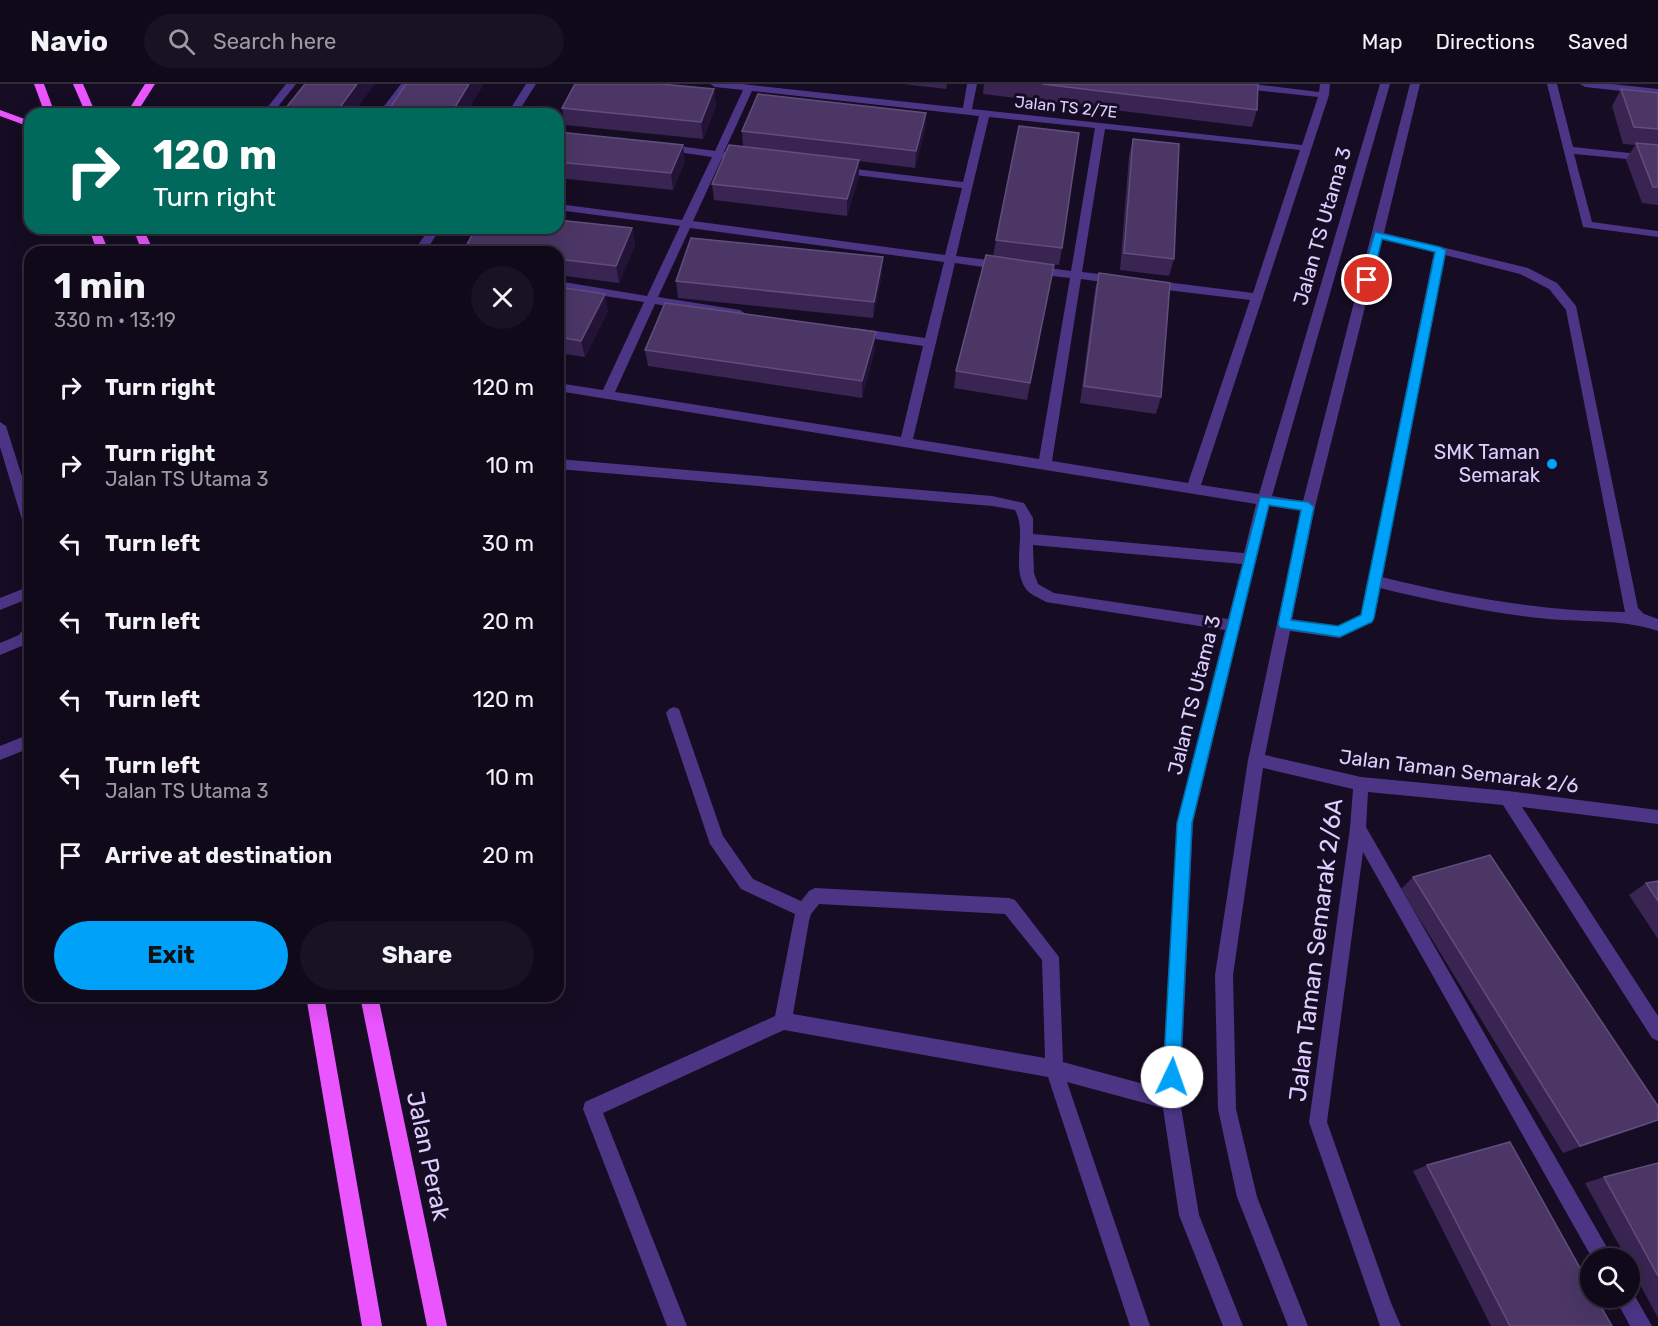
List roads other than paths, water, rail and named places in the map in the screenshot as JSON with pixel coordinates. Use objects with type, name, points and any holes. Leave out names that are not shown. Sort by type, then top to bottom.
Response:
[{"type":"main road","points":[[39,84],[48,108]]},
{"type":"main road","points":[[78,84],[88,108]]},
{"type":"main road","points":[[135,108],[150,84]]},
{"type":"main road","points":[[0,113],[24,122]]},
{"type":"main road","points":[[316,1002],[372,1326]]},
{"type":"main road","name":"Jalan Perak","points":[[370,1002],[437,1326]]},
{"type":"street","points":[[272,108],[291,84]]},
{"type":"street","points":[[388,108],[406,84]]},
{"type":"street","points":[[516,108],[531,84]]},
{"type":"street","name":"Jalan TS 2/7E","points":[[715,84],[1306,148]]},
{"type":"street","points":[[968,111],[972,84]]},
{"type":"street","points":[[1193,489],[1324,89],[1227,84]]},
{"type":"street","name":"Jalan TS Utama 3","points":[[1233,1326],[1189,1215],[1171,1101],[1185,823],[1264,500],[1385,84]]},
{"type":"street","points":[[1298,1326],[1247,1197],[1227,1109],[1224,975],[1256,760],[1308,507],[1415,84]]},
{"type":"street","points":[[1552,84],[1587,225],[1658,234]]},
{"type":"street","points":[[1585,84],[1658,92]]},
{"type":"street","points":[[607,394],[749,88]]},
{"type":"street","points":[[906,442],[985,113]]},
{"type":"street","points":[[1045,465],[1101,125]]},
{"type":"street","points":[[650,146],[754,159]]},
{"type":"street","points":[[1569,150],[1658,159]]},
{"type":"street","points":[[825,168],[967,186]]},
{"type":"street","points":[[564,208],[1257,297]]},
{"type":"street","points":[[1378,235],[1524,271],[1553,286],[1572,309],[1631,611],[1639,618],[1658,625]]},
{"type":"street","points":[[1284,624],[1340,632],[1367,618],[1440,250]]},
{"type":"street","points":[[564,286],[755,316]]},
{"type":"street","points":[[848,331],[930,343]]},
{"type":"street","points":[[564,388],[1308,507]]},
{"type":"street","points":[[0,426],[24,504]]},
{"type":"street","points":[[564,465],[992,501],[1019,506],[1026,519],[1027,573],[1032,587],[1051,598],[1233,626]]},
{"type":"street","points":[[1028,539],[1249,559]]},
{"type":"street","points":[[1374,581],[1438,597],[1526,612],[1597,619],[1639,618]]},
{"type":"street","points":[[0,604],[24,594]]},
{"type":"street","points":[[0,649],[24,639]]},
{"type":"street","points":[[674,713],[716,839],[747,884],[804,910]]},
{"type":"street","points":[[0,753],[24,743]]},
{"type":"street","name":"Jalan Taman Semarak 2/6","points":[[1256,760],[1361,784],[1508,798],[1658,817]]},
{"type":"street","name":"Jalan Taman Semarak 2/6A","points":[[1361,784],[1358,828],[1318,1122],[1382,1307],[1391,1326]]},
{"type":"street","points":[[1508,798],[1658,1032]]},
{"type":"street","points":[[1358,828],[1597,1248]]},
{"type":"street","points":[[783,1021],[804,910],[815,896],[1009,906],[1050,957],[1054,1069],[1140,1326]]},
{"type":"street","points":[[677,1326],[592,1109],[783,1021],[1054,1069],[1171,1101]]},
{"type":"street","points":[[1631,1308],[1641,1326]]},
{"type":"place","name":"SMK Taman Semarak","points":[[1552,464]]}]
